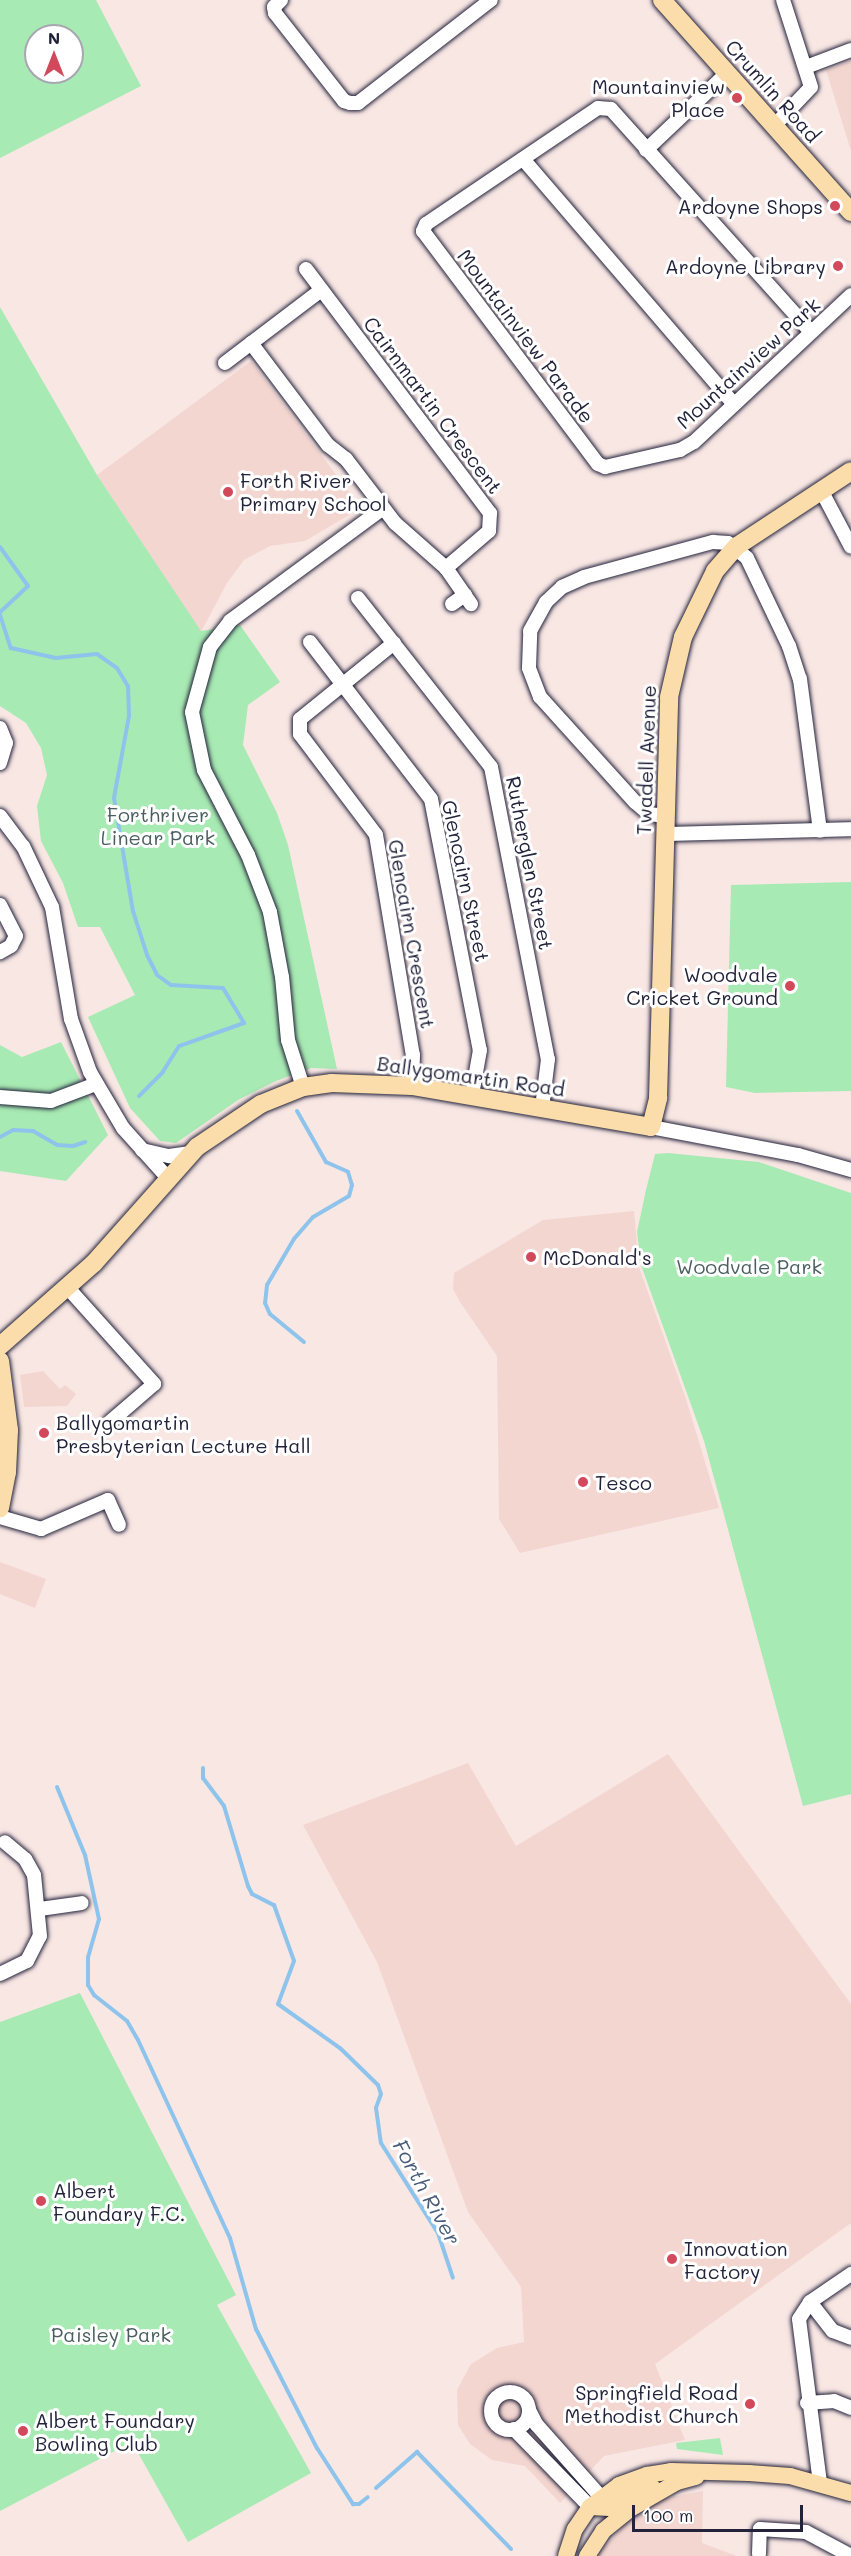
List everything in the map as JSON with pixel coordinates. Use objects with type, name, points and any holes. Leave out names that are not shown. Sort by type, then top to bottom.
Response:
[{"type":"highway","name":"Crumlin Road","points":[[662,0],[851,212]]},
{"type":"highway","name":"Twadell Avenue","points":[[651,1127],[658,1098],[669,697],[673,669],[698,600],[715,572],[737,546],[851,471]]},
{"type":"highway","name":"Ballygomartin Road","points":[[0,1346],[68,1288],[190,1153],[261,1104],[303,1087],[332,1083],[412,1086],[651,1127]]},
{"type":"highway","points":[[0,1360],[9,1452],[0,1508]]},
{"type":"main road","points":[[566,2556],[575,2529],[605,2508],[677,2482],[717,2472]]},
{"type":"main road","points":[[587,2556],[605,2508],[619,2485],[647,2475],[717,2472],[790,2476],[851,2493]]},
{"type":"street","points":[[277,3],[345,101],[358,103],[490,0]]},
{"type":"street","points":[[775,125],[811,87],[783,0]]},
{"type":"street","points":[[806,67],[851,50]]},
{"type":"street","points":[[646,150],[727,73]]},
{"type":"street","points":[[733,403],[523,159],[598,108],[611,109],[811,332]]},
{"type":"street","name":"Mountainview Parade","points":[[523,159],[426,224],[423,231],[598,464]]},
{"type":"street","name":"Cairnmartin Crescent","points":[[306,269],[490,513],[489,531],[446,568]]},
{"type":"street","points":[[225,363],[321,290]]},
{"type":"street","name":"Mountainview Park","points":[[598,464],[613,467],[680,450],[694,442],[733,403],[851,295]]},
{"type":"street","points":[[251,343],[328,445],[346,459],[383,508],[446,568],[468,599],[453,604]]},
{"type":"street","points":[[821,490],[851,547]]},
{"type":"street","points":[[303,1087],[288,1040],[281,968],[270,912],[248,855],[204,770],[192,712],[210,647],[230,621],[383,508]]},
{"type":"street","points":[[820,831],[800,679],[772,609],[737,546],[713,542],[584,577],[562,587],[546,602],[530,632],[527,650],[532,681],[556,717],[635,802],[649,814],[666,825],[820,831],[851,829]]},
{"type":"street","name":"Rutherglen Street","points":[[358,598],[491,766],[548,1059],[542,1108]]},
{"type":"street","name":"Glencairn Street","points":[[310,642],[431,799],[480,1050],[472,1095]]},
{"type":"street","name":"Glencairn Crescent","points":[[394,643],[300,719],[300,734],[376,835],[413,1055],[412,1086]]},
{"type":"street","points":[[0,728],[6,743],[0,763]]},
{"type":"street","points":[[0,816],[23,846],[52,907],[59,932],[71,1019],[96,1084],[142,1150],[167,1177]]},
{"type":"street","points":[[0,905],[16,936],[11,946],[0,952]]},
{"type":"street","points":[[0,1097],[51,1101],[96,1084]]},
{"type":"street","name":"Ballygomartin Road","points":[[651,1127],[798,1155],[851,1170]]},
{"type":"street","points":[[142,1150],[169,1156],[190,1153]]},
{"type":"street","points":[[68,1288],[154,1384],[110,1422]]},
{"type":"street","points":[[0,1517],[41,1529],[108,1500],[119,1525]]},
{"type":"street","points":[[0,1974],[27,1961],[35,1950],[40,1936],[40,1909],[34,1875],[25,1859],[5,1842]]},
{"type":"street","points":[[40,1909],[82,1903]]},
{"type":"street","points":[[820,2483],[798,2333],[799,2319],[810,2302],[851,2274]]},
{"type":"street","points":[[810,2302],[833,2331],[851,2338]]},
{"type":"street","points":[[514,2392],[525,2398],[536,2424],[605,2508],[514,2429],[501,2428],[493,2420],[490,2407],[496,2396],[514,2392]]},
{"type":"street","points":[[807,2403],[834,2401],[851,2408]]},
{"type":"street","points":[[514,2429],[525,2422],[529,2410]]},
{"type":"street","points":[[759,2554],[760,2529],[806,2532],[851,2556]]},
{"type":"shaded area","name":"Ardoyne Shops","points":[[851,61],[851,151],[826,70]]},
{"type":"shaded area","name":"Forth River Primary School","points":[[251,361],[361,508],[305,541],[270,546],[244,560],[227,583],[201,632],[97,475]]},
{"type":"shaded area","points":[[634,1211],[639,1267],[686,1399],[719,1508],[520,1553],[499,1519],[497,1356],[453,1289],[454,1273],[543,1220]]},
{"type":"shaded area","points":[[43,1371],[60,1389],[65,1385],[76,1394],[67,1406],[24,1407],[20,1375]]},
{"type":"shaded area","points":[[0,1562],[46,1579],[35,1608],[0,1594]]},
{"type":"shaded area","points":[[668,1754],[851,2004],[851,2223],[655,2364],[685,2440],[604,2456],[560,2503],[525,2466],[492,2460],[470,2444],[458,2425],[457,2390],[471,2364],[497,2348],[524,2342],[521,2287],[468,2212],[377,1962],[303,1825],[468,1763],[516,1846]]},
{"type":"shaded area","points":[[703,2491],[702,2543],[737,2556],[596,2556],[632,2517],[661,2499]]},
{"type":"green space","points":[[0,0],[96,0],[141,86],[0,158]]},
{"type":"green space","name":"Forthriver Linear Park","points":[[0,307],[97,475],[201,631],[240,625],[280,682],[248,705],[243,745],[277,813],[288,845],[337,1069],[311,1068],[276,1081],[238,1100],[176,1143],[160,1141],[130,1108],[88,1017],[135,995],[100,927],[78,927],[63,883],[41,841],[37,806],[47,775],[41,748],[26,723],[0,706]]},
{"type":"green space","name":"Woodvale Cricket Ground","points":[[851,882],[851,1091],[755,1093],[726,1087],[731,885]]},
{"type":"green space","points":[[61,1042],[108,1135],[66,1181],[0,1171],[0,1045],[22,1057]]},
{"type":"green space","name":"Woodvale Park","points":[[668,1153],[759,1162],[851,1193],[851,1794],[803,1806],[704,1441],[641,1265],[637,1232],[646,1190],[655,1154]]},
{"type":"green space","name":"Paisley Park","points":[[80,1993],[236,2295],[217,2305],[311,2473],[188,2542],[132,2442],[0,2511],[0,2022]]},
{"type":"green space","points":[[720,2438],[723,2455],[677,2449],[676,2443]]},
{"type":"waterway","name":"Forth River","points":[[0,547],[28,586],[0,612]]},
{"type":"waterway","name":"Forth River","points":[[0,615],[11,648],[56,658],[97,654],[117,668],[128,686],[129,716],[114,798],[133,911],[147,955],[157,975],[171,985],[223,988],[244,1023],[179,1046],[163,1072],[139,1096]]},
{"type":"waterway","name":"Forth River","points":[[297,1111],[326,1162],[348,1172],[352,1185],[349,1196],[313,1217],[294,1239],[267,1285],[265,1303],[270,1314],[304,1342]]},
{"type":"waterway","points":[[0,1137],[13,1130],[33,1131],[57,1145],[73,1146],[85,1142]]},
{"type":"waterway","name":"Forth River","points":[[203,1768],[203,1778],[224,1806],[248,1886],[252,1894],[274,1905],[294,1961],[278,2004],[340,2048],[378,2085],[381,2094],[376,2108],[381,2143],[438,2233],[453,2278]]},
{"type":"waterway","points":[[57,1787],[85,1855],[99,1919],[88,1957],[88,1985],[94,1995],[127,2021],[138,2040],[230,2238],[256,2329],[317,2448],[353,2504],[359,2504],[368,2497]]},
{"type":"waterway","points":[[376,2488],[417,2452],[511,2549]]},
{"type":"place","name":"Mountainview Place","points":[[737,98]]},
{"type":"place","name":"Ardoyne Shops","points":[[835,206]]},
{"type":"place","name":"Ardoyne Library","points":[[838,266]]},
{"type":"place","name":"Forth River Primary School","points":[[228,492]]},
{"type":"place","name":"Woodvale Cricket Ground","points":[[790,986]]},
{"type":"place","name":"McDonald's","points":[[531,1257]]},
{"type":"place","name":"Ballygomartin Presbyterian Lecture Hall","points":[[44,1433]]},
{"type":"place","name":"Tesco","points":[[583,1482]]},
{"type":"place","name":"Albert Foundary F.C.","points":[[41,2201]]},
{"type":"place","name":"Innovation Factory","points":[[672,2259]]},
{"type":"place","name":"Springfield Road Methodist Church","points":[[750,2404]]},
{"type":"place","name":"Albert Foundary Bowling Club","points":[[23,2431]]}]
